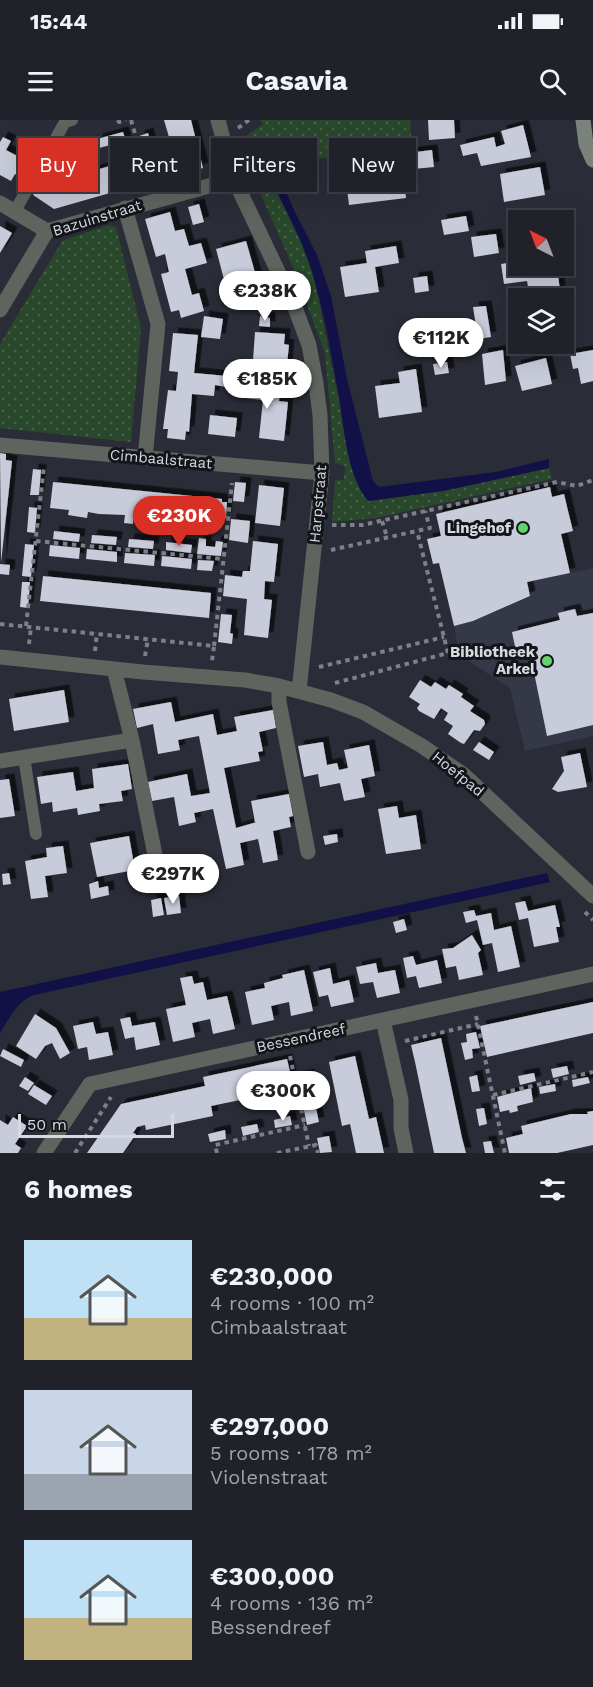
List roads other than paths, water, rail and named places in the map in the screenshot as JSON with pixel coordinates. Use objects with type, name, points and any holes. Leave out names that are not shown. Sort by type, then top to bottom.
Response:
[{"type":"main road","points":[[583,120],[586,144],[593,160]]},
{"type":"street","name":"Harpstraat","points":[[218,120],[223,138]]},
{"type":"street","name":"Bazuinstraat","points":[[0,310],[47,231],[211,185]]},
{"type":"street","name":"Harpstraat","points":[[240,192],[294,305],[309,345],[320,415],[322,473],[299,691]]},
{"type":"street","points":[[0,202],[47,231]]},
{"type":"street","points":[[125,208],[158,324],[145,458]]},
{"type":"street","name":"Cimbaalstraat","points":[[0,445],[322,473]]},
{"type":"street","name":"Hoefpad","points":[[0,657],[245,680],[299,691],[363,712],[464,775],[593,896]]},
{"type":"street","points":[[114,669],[132,740],[157,865]]},
{"type":"street","points":[[279,686],[279,702],[308,852]]},
{"type":"street","points":[[0,761],[132,740]]},
{"type":"street","name":"Bessendreef","points":[[44,1153],[90,1084],[593,974]]},
{"type":"street","points":[[383,1020],[401,1100],[401,1128],[406,1153]]},
{"type":"lane","points":[[15,211],[65,122],[72,120]]},
{"type":"lane","points":[[24,757],[36,834]]},
{"type":"place","name":"Lingehof","points":[[523,528]]},
{"type":"place","name":"Bibliotheek Arkel","points":[[547,661]]}]
